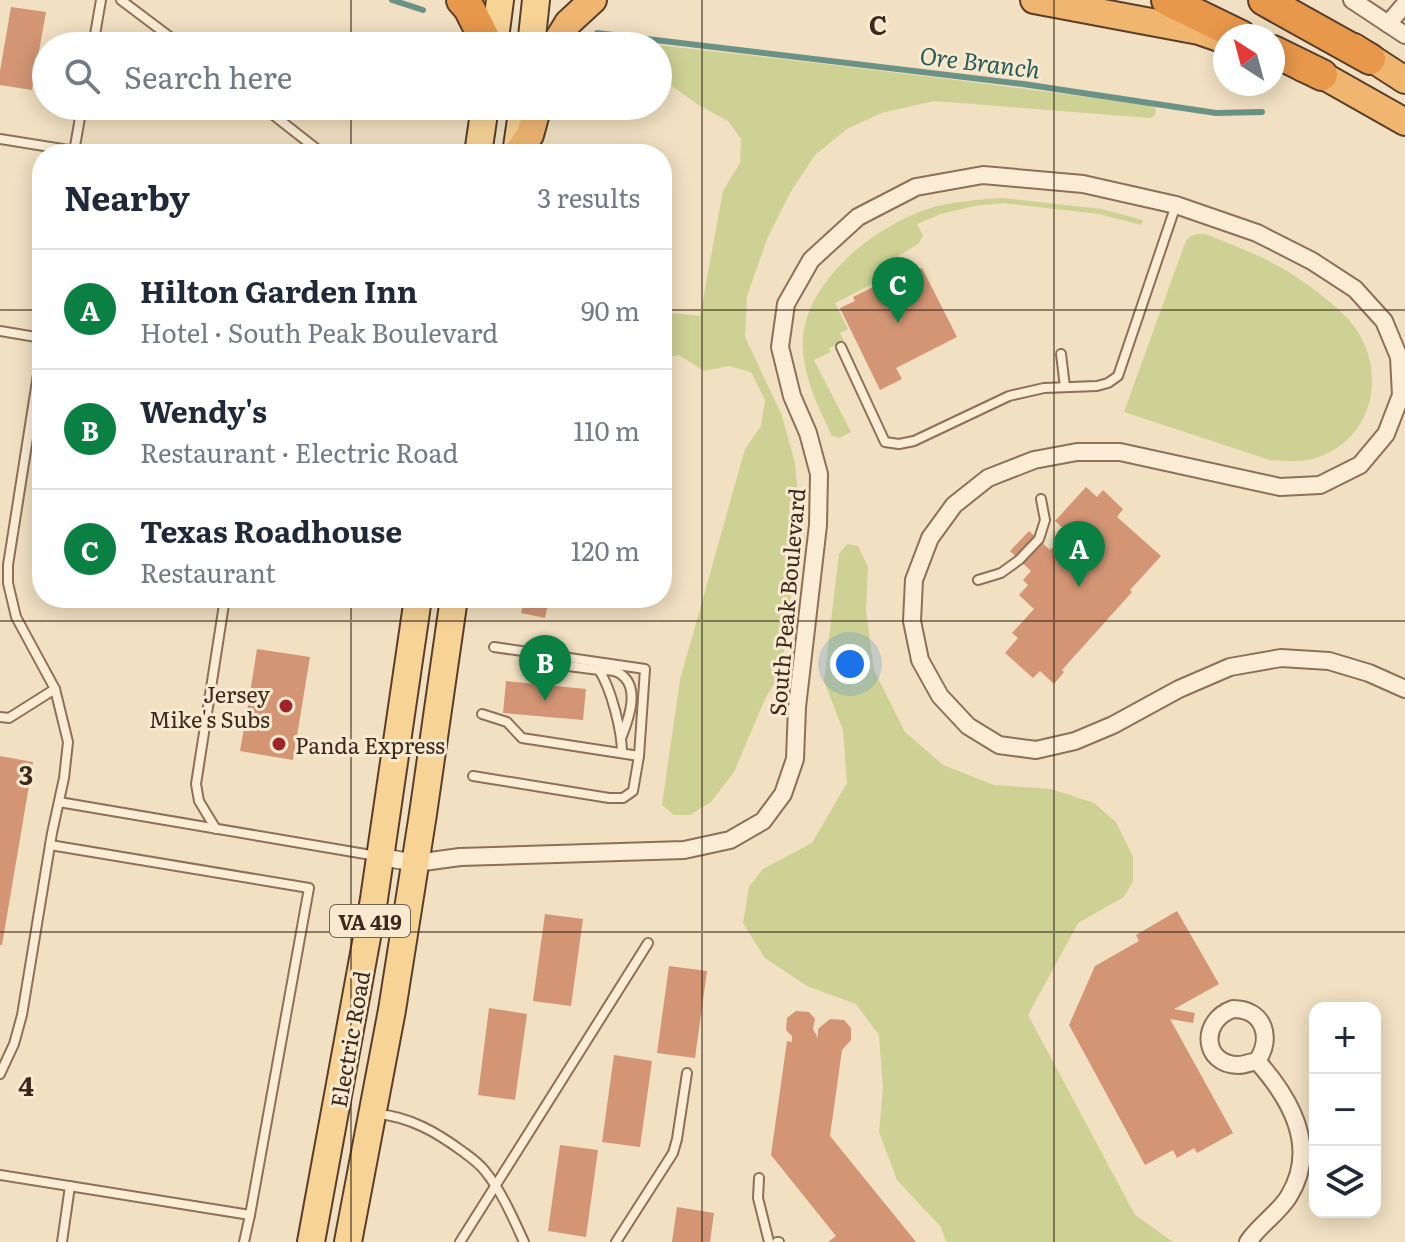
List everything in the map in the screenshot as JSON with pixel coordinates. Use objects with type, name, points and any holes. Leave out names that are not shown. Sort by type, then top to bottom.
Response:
[{"type":"highway","points":[[462,0],[483,32]]},
{"type":"highway","points":[[563,32],[593,0]]},
{"type":"highway","points":[[1034,0],[1213,36]]},
{"type":"highway","points":[[1167,0],[1216,24]]},
{"type":"highway","points":[[1264,0],[1405,80]]},
{"type":"highway","points":[[1290,0],[1370,59]]},
{"type":"highway","points":[[1285,57],[1405,122]]},
{"type":"highway","points":[[1285,62],[1322,75]]},
{"type":"highway","points":[[523,144],[534,120]]},
{"type":"main road","points":[[494,32],[500,0]]},
{"type":"main road","points":[[533,32],[536,0]]},
{"type":"main road","points":[[479,144],[483,120]]},
{"type":"main road","points":[[517,144],[521,120]]},
{"type":"main road","name":"Electric Road","points":[[311,1242],[381,857],[417,608]]},
{"type":"main road","name":"Electric Road","points":[[348,1242],[416,863],[453,608]]},
{"type":"street","points":[[1352,0],[1405,35]]},
{"type":"street","points":[[1388,24],[1405,4]]},
{"type":"street","name":"South Peak Boulevard","points":[[381,857],[416,863],[460,857],[684,850],[730,840],[763,821],[783,794],[795,759],[797,707],[818,525],[819,474],[808,433],[792,396],[780,347],[786,304],[811,260],[858,217],[916,187],[983,175],[1083,184],[1176,205],[1257,233],[1312,261],[1355,289],[1384,321],[1399,357],[1401,395],[1386,434],[1360,465],[1320,485],[1280,487],[1120,452],[1077,452],[1034,460],[988,478],[954,505],[930,538],[914,580],[912,621],[920,660],[940,696],[968,726],[999,745],[1036,750],[1075,741],[1113,725],[1179,689],[1230,667],[1281,658],[1329,661],[1369,673],[1405,689]]},
{"type":"street","points":[[1248,1242],[1289,1196],[1302,1152],[1300,1130],[1295,1119],[1269,1074],[1257,1061]]},
{"type":"lane","points":[[95,32],[101,0]]},
{"type":"lane","points":[[121,0],[163,32]]},
{"type":"lane","points":[[75,144],[80,120]]},
{"type":"lane","points":[[280,120],[310,144]]},
{"type":"lane","points":[[0,139],[32,145]]},
{"type":"lane","points":[[841,347],[885,442],[899,444],[914,441],[1009,396],[1044,388],[1108,383],[1118,376],[1176,205]]},
{"type":"lane","points":[[0,331],[32,336]]},
{"type":"lane","points":[[1061,354],[1065,387]]},
{"type":"lane","points":[[0,1074],[14,1044],[22,1015],[68,742],[55,689],[16,617],[8,583],[8,565],[32,413]]},
{"type":"lane","points":[[978,580],[1001,573],[1039,539],[1045,520],[1041,499]]},
{"type":"lane","points":[[216,829],[199,801],[196,784],[223,608]]},
{"type":"lane","points":[[473,776],[623,798],[633,791],[639,756],[645,669],[494,647]]},
{"type":"lane","points":[[547,655],[553,664],[618,672],[627,681],[632,694],[630,715],[622,736]]},
{"type":"lane","points":[[599,670],[610,691],[622,736],[622,753]]},
{"type":"lane","points":[[0,717],[9,718],[55,689]]},
{"type":"lane","points":[[482,714],[507,722],[522,738],[639,756]]},
{"type":"lane","points":[[59,802],[381,857]]},
{"type":"lane","points":[[50,845],[309,888],[244,1242]]},
{"type":"lane","points":[[460,1242],[648,943]]},
{"type":"lane","points":[[616,1242],[673,1153],[687,1073]]},
{"type":"lane","points":[[373,1113],[409,1120],[437,1133],[476,1161],[495,1185],[524,1242]]},
{"type":"lane","points":[[0,1175],[250,1215]]},
{"type":"lane","points":[[759,1178],[758,1198],[769,1242]]},
{"type":"lane","points":[[62,1242],[70,1186]]},
{"type":"green space","points":[[672,47],[1148,105],[1156,112],[1150,118],[934,101],[881,113],[847,129],[815,155],[790,193],[767,239],[747,296],[745,337],[782,416],[795,463],[799,508],[781,673],[765,699],[734,772],[711,802],[690,815],[674,815],[662,805],[680,680],[745,449],[761,426],[765,400],[751,372],[729,366],[704,371],[679,355],[672,356],[672,313],[700,316],[723,191],[740,163],[741,139],[728,121],[672,86]]},
{"type":"green space","points":[[1003,198],[1101,209],[1143,220],[1141,225],[1099,214],[1003,203],[941,214],[917,224],[923,236],[918,244],[883,265],[888,276],[835,303],[848,329],[840,333],[844,341],[814,360],[851,432],[839,438],[832,436],[810,383],[803,350],[805,325],[814,300],[829,278],[848,257],[871,239],[919,212],[972,200]]},
{"type":"green space","points":[[1197,234],[1206,234],[1249,252],[1292,274],[1341,312],[1361,337],[1369,356],[1371,396],[1365,415],[1339,447],[1307,460],[1270,460],[1124,412],[1185,243]]},
{"type":"green space","points":[[847,544],[858,546],[868,567],[866,611],[874,670],[905,732],[943,765],[994,785],[1051,789],[1094,803],[1116,822],[1133,857],[1133,881],[1124,897],[1078,923],[1028,1015],[1135,1215],[1173,1242],[946,1242],[941,1227],[897,1180],[879,1132],[883,1088],[879,1035],[856,1004],[807,986],[765,958],[743,923],[749,887],[763,869],[812,843],[847,783],[843,730],[824,681],[839,554]]},
{"type":"building","points":[[11,7],[46,12],[42,32],[32,32],[32,90],[0,85]]},
{"type":"building","points":[[922,268],[957,337],[896,368],[902,379],[880,390],[840,308],[855,301],[853,297],[891,278],[893,282]]},
{"type":"building","points":[[1086,487],[1097,497],[1103,490],[1123,509],[1117,517],[1161,556],[1062,670],[1064,672],[1054,684],[1040,671],[1033,678],[1005,653],[1018,638],[1012,633],[1034,609],[1019,595],[1028,585],[1023,580],[1031,571],[1010,551],[1029,531],[1050,550],[1058,542],[1066,549],[1073,541],[1086,552],[1095,543],[1087,550],[1055,521]]},
{"type":"building","points":[[522,608],[547,608],[545,618],[521,613]]},
{"type":"building","points":[[257,649],[310,657],[293,760],[240,751],[244,728],[237,727],[239,717],[246,718]]},
{"type":"building","points":[[506,681],[586,689],[583,720],[503,713]]},
{"type":"building","points":[[0,756],[33,762],[2,945],[0,945]]},
{"type":"building","points":[[1177,911],[1219,984],[1174,1009],[1195,1013],[1193,1023],[1170,1019],[1233,1133],[1197,1153],[1194,1148],[1177,1158],[1173,1150],[1145,1165],[1069,1025],[1095,966],[1139,941],[1136,935]]},
{"type":"building","points":[[545,914],[583,919],[571,1006],[533,1001]]},
{"type":"building","points":[[669,966],[707,971],[695,1058],[657,1053]]},
{"type":"building","points":[[489,1008],[527,1014],[515,1100],[478,1095]]},
{"type":"building","points":[[796,1011],[809,1012],[815,1019],[813,1029],[818,1038],[818,1029],[830,1019],[844,1020],[851,1028],[851,1040],[842,1050],[830,1136],[916,1242],[828,1242],[836,1236],[771,1155],[787,1041],[792,1042],[792,1036],[786,1030],[787,1018]]},
{"type":"building","points":[[614,1055],[652,1061],[640,1147],[602,1142]]},
{"type":"building","points":[[560,1145],[598,1150],[586,1237],[548,1231]]},
{"type":"building","points":[[677,1207],[714,1213],[710,1242],[672,1242]]},
{"type":"waterway","name":"Ore Branch","points":[[392,0],[423,10]]},
{"type":"waterway","name":"Ore Branch","points":[[672,42],[1023,84],[1216,113],[1262,112]]},
{"type":"place","name":"Texas Roadhouse","points":[[898,323]]},
{"type":"place","name":"Hilton Garden Inn","points":[[1079,587]]},
{"type":"place","name":"Wendy's","points":[[545,701]]},
{"type":"place","name":"Jersey Mike's Subs","points":[[286,706]]},
{"type":"place","name":"Panda Express","points":[[279,744]]}]
